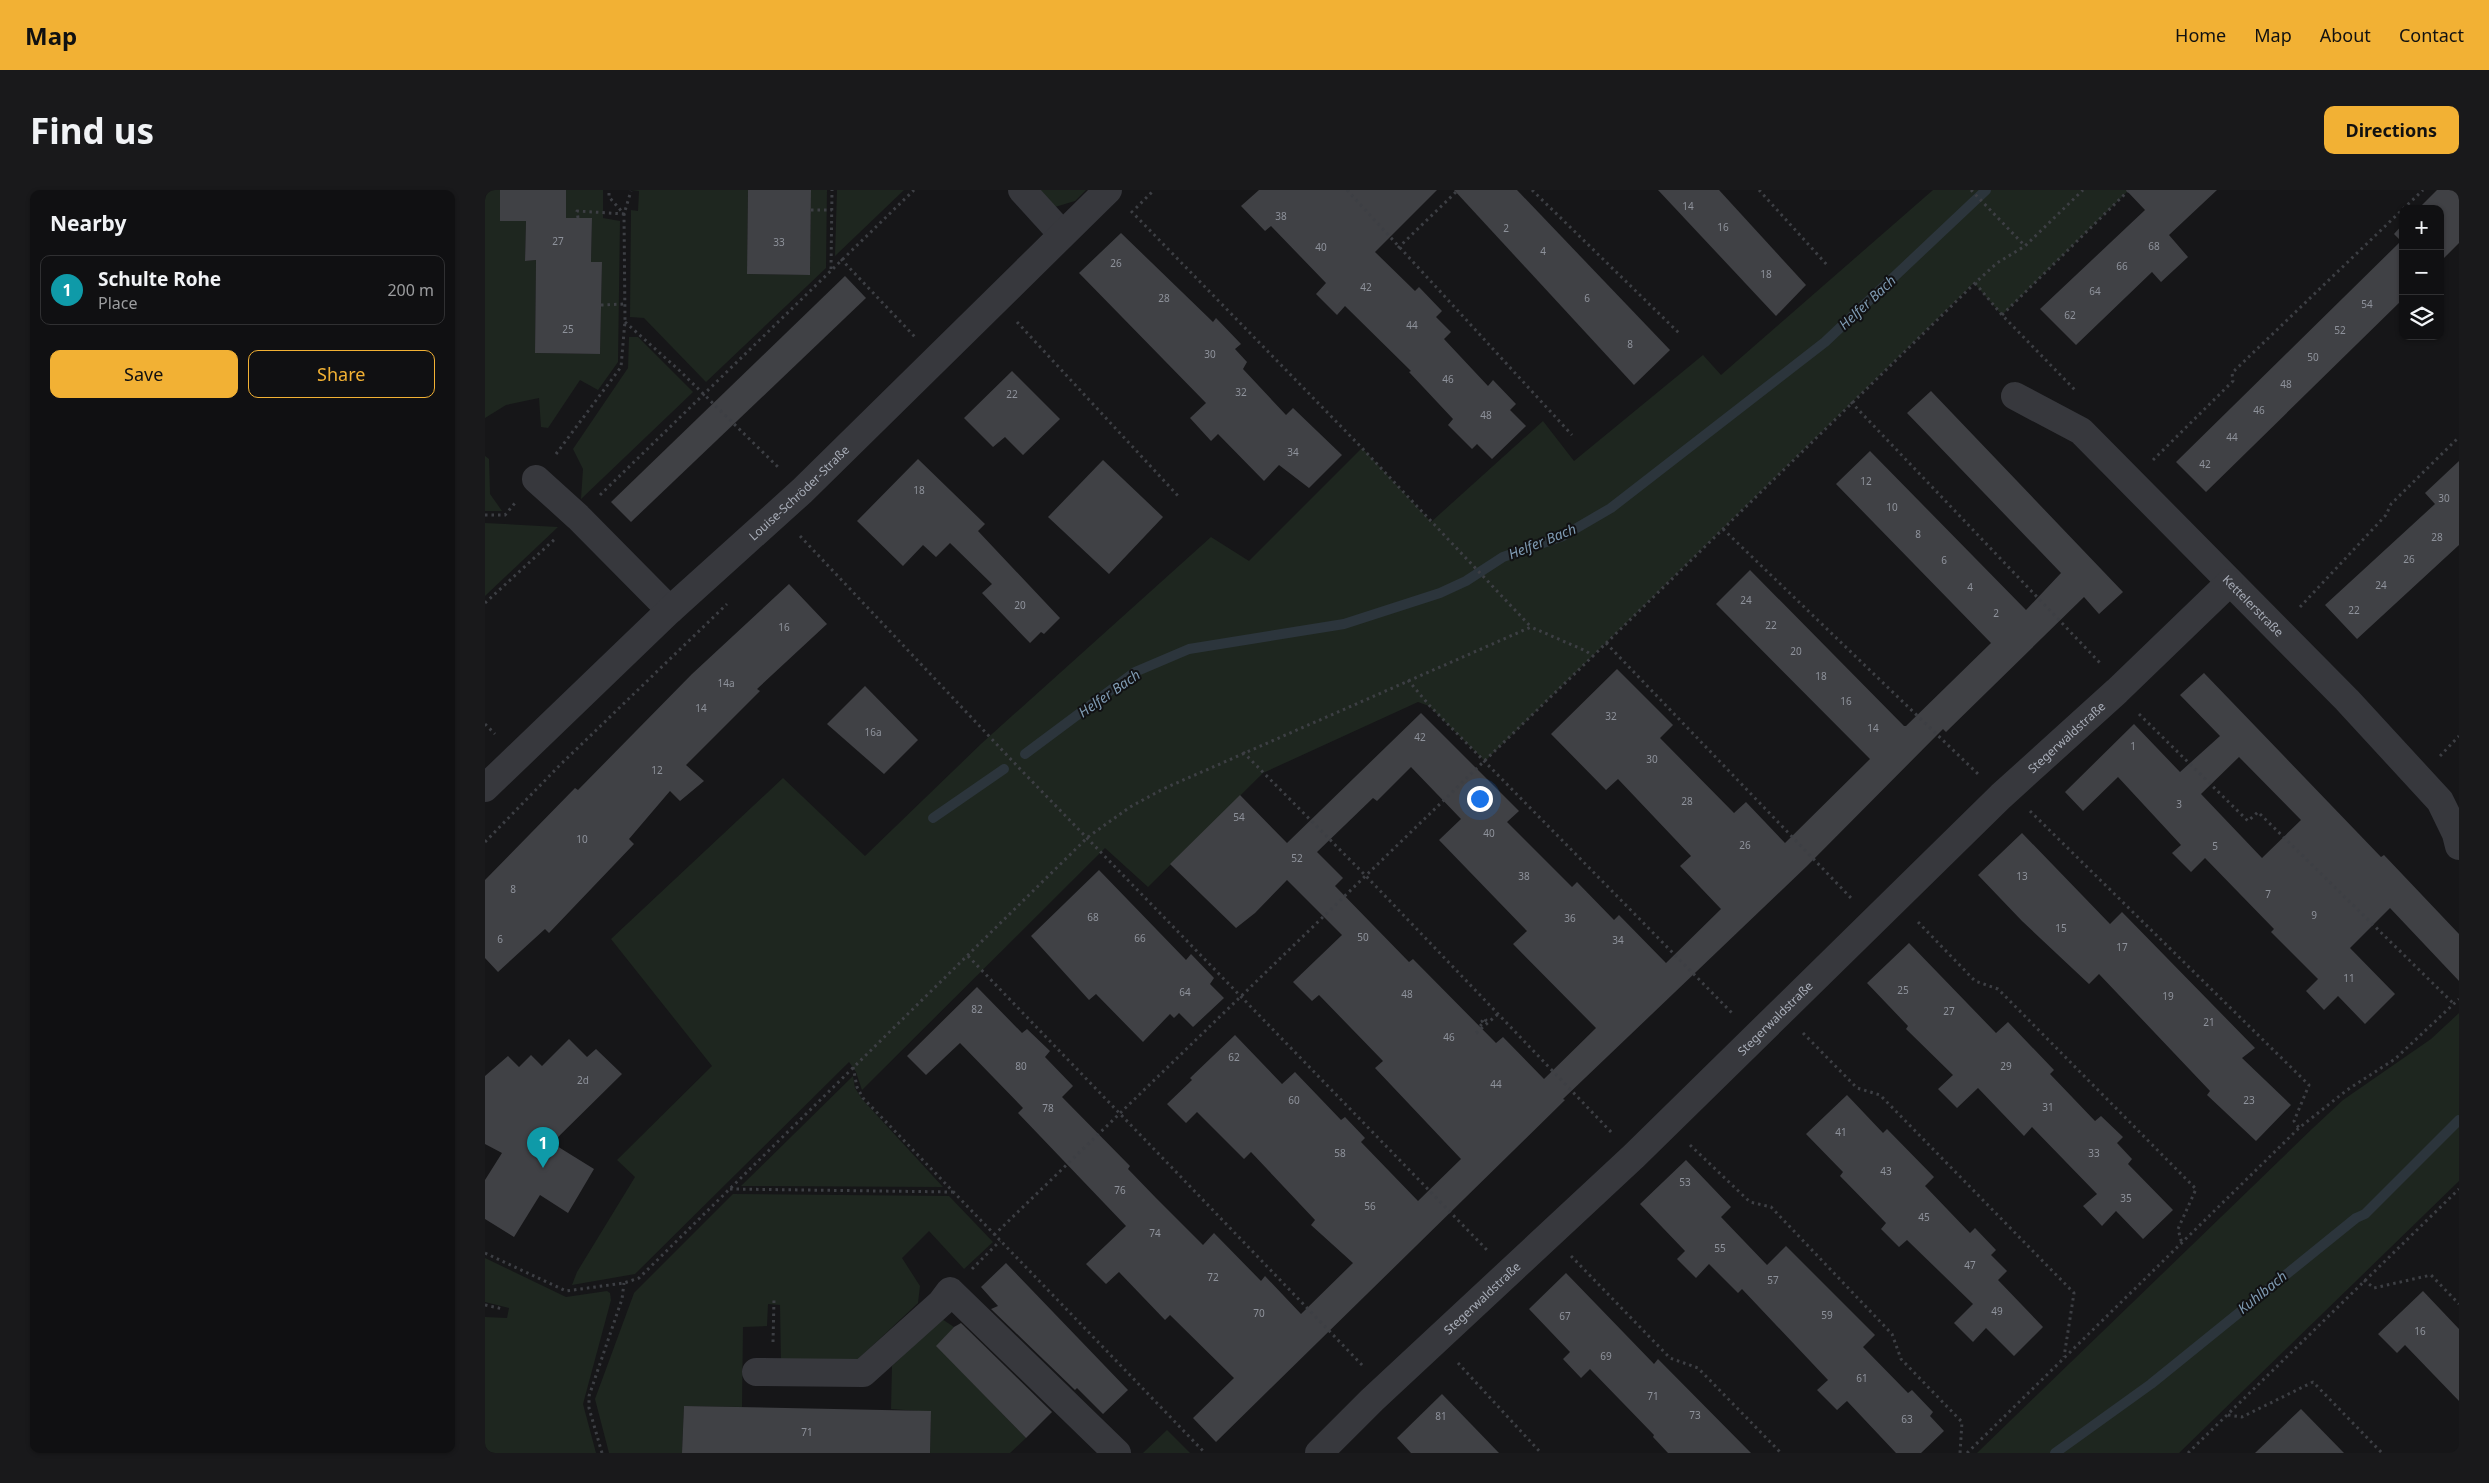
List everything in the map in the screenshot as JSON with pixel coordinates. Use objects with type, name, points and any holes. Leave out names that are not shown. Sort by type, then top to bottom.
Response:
[{"type":"street","points":[[1022,190],[1063,234]]},
{"type":"street","name":"Louise-Schröder-Straße","points":[[485,788],[670,610],[802,491],[1063,234],[1117,198]]},
{"type":"street","name":"Kettelerstraße","points":[[2015,396],[2081,431],[2229,583],[2347,700],[2440,801],[2456,834],[2459,846]]},
{"type":"street","points":[[536,479],[670,610]]},
{"type":"street","name":"Stegerwaldstraße","points":[[1319,1453],[1384,1389],[1634,1156],[1754,1035],[2001,796],[2126,701],[2229,583]]},
{"type":"street","points":[[764,1372],[863,1373],[941,1303],[950,1291],[1117,1453]]},
{"type":"path","points":[[609,190],[609,197],[624,214]]},
{"type":"path","points":[[831,270],[832,190]]},
{"type":"path","points":[[485,603],[578,518],[841,259],[914,190]]},
{"type":"path","points":[[1347,190],[1571,435]]},
{"type":"path","points":[[1398,248],[1458,190]]},
{"type":"path","points":[[1532,190],[1681,334]]},
{"type":"path","points":[[1759,190],[1828,266]]},
{"type":"path","points":[[1971,190],[2025,246]]},
{"type":"path","points":[[994,1235],[1607,643],[1851,402],[1975,283],[1997,263],[2025,246],[2083,190]]},
{"type":"path","points":[[1975,283],[2002,315],[2129,190]]},
{"type":"path","points":[[2407,205],[2423,190]]},
{"type":"path","points":[[485,515],[505,515],[568,439],[621,367],[625,322],[624,214],[631,191]]},
{"type":"path","points":[[1117,198],[1362,448],[1470,565],[1531,627],[1586,651],[1593,656]]},
{"type":"path","points":[[811,210],[831,210]]},
{"type":"path","points":[[578,218],[577,212],[624,214]]},
{"type":"path","points":[[2148,465],[2233,381],[2232,373],[2399,213]]},
{"type":"path","points":[[841,259],[935,359]]},
{"type":"path","points":[[601,305],[625,304]]},
{"type":"path","points":[[625,322],[704,394],[802,491]]},
{"type":"path","points":[[1016,322],[1180,498]]},
{"type":"path","points":[[1851,402],[2105,667],[2126,701],[2248,821],[2258,812],[2454,1004]]},
{"type":"path","points":[[2299,608],[2386,515],[2391,504],[2459,437]]},
{"type":"path","points":[[1723,529],[2001,796]]},
{"type":"path","points":[[792,542],[799,535],[1021,770],[1088,836],[1509,1274]]},
{"type":"path","points":[[485,842],[560,765],[729,603]]},
{"type":"path","points":[[485,1253],[566,1291],[624,1283],[639,1278],[1088,836],[1130,807],[1163,789],[1243,752],[1531,627]]},
{"type":"path","points":[[1607,643],[1873,921]]},
{"type":"path","points":[[1407,680],[1429,706],[1754,1035]]},
{"type":"path","points":[[2438,758],[2459,736]]},
{"type":"path","points":[[1243,752],[1366,876],[1634,1156]]},
{"type":"path","points":[[2026,807],[2309,1085],[2294,1121],[2299,1128]]},
{"type":"path","points":[[1912,916],[1975,981],[1998,989],[2196,1189],[2177,1229],[2182,1244]]},
{"type":"path","points":[[968,956],[1121,1113],[1384,1389]]},
{"type":"path","points":[[1967,1453],[2299,1128],[2347,1090],[2395,1059],[2459,999]]},
{"type":"path","points":[[1476,1033],[1498,1014]]},
{"type":"path","points":[[1480,1026],[1484,1022],[1486,1020],[1483,1019],[1482,1021],[1483,1022],[1485,1025]]},
{"type":"path","points":[[1799,1029],[1857,1088],[1880,1095],[2074,1293],[2064,1357]]},
{"type":"path","points":[[853,1067],[857,1087],[863,1098],[1205,1453]]},
{"type":"path","points":[[1683,1138],[1751,1202],[1771,1208],[1892,1334],[1901,1359],[1962,1422],[1960,1453]]},
{"type":"path","points":[[729,1189],[954,1192]]},
{"type":"path","points":[[2188,1453],[2459,1189]]},
{"type":"path","points":[[950,1291],[1001,1241]]},
{"type":"path","points":[[1568,1252],[1669,1358],[1698,1368],[1781,1453]]},
{"type":"path","points":[[2364,1280],[2374,1288],[2431,1275],[2459,1304]]},
{"type":"path","points":[[602,1453],[589,1408],[589,1396],[621,1299],[624,1283]]},
{"type":"path","points":[[764,1372],[774,1299]]},
{"type":"path","points":[[485,1306],[503,1309]]},
{"type":"path","points":[[1456,1360],[1541,1453]]},
{"type":"path","points":[[2228,1415],[2242,1417],[2313,1382],[2382,1453]]},
{"type":"shaded area","points":[[485,190],[500,190],[500,221],[526,221],[525,261],[536,260],[535,353],[600,354],[602,262],[591,262],[592,218],[566,218],[566,190],[603,190],[603,218],[620,221],[618,362],[598,390],[580,380],[548,428],[541,427],[539,398],[506,405],[485,418]]},
{"type":"shaded area","points":[[631,190],[748,190],[747,274],[810,275],[811,190],[827,190],[826,268],[706,382],[644,318],[630,317],[631,210],[638,211],[639,191]]},
{"type":"shaded area","points":[[837,190],[904,190],[835,256]]},
{"type":"shaded area","points":[[1030,190],[1086,190],[1075,201],[1055,207]]},
{"type":"shaded area","points":[[1933,190],[2129,190],[2002,315],[1974,283],[1485,761],[1429,706],[1418,702],[1263,773],[1148,887],[1105,848],[862,1090],[856,1072],[849,1062],[635,1274],[572,1285],[577,1272],[635,1177],[617,1160],[712,1066],[611,939],[783,778],[865,856],[982,743],[1211,537],[1249,561],[1362,448],[1431,522],[1543,421],[1574,461],[1703,355],[1721,375]]},
{"type":"shaded area","points":[[629,337],[638,337],[693,392],[581,499],[583,469],[573,449],[628,368]]},
{"type":"shaded area","points":[[485,456],[489,459],[490,494],[502,511],[485,511]]},
{"type":"shaded area","points":[[485,523],[558,527],[485,596]]},
{"type":"shaded area","points":[[2459,1013],[2459,1181],[2179,1453],[1977,1453],[2343,1100],[2431,1039]]},
{"type":"shaded area","points":[[853,1076],[855,1088],[862,1099],[943,1187],[741,1186]]},
{"type":"shaded area","points":[[733,1194],[949,1196],[993,1242],[964,1269],[929,1231],[902,1258],[920,1286],[918,1303],[853,1364],[781,1363],[780,1305],[768,1304],[767,1326],[743,1327],[742,1407],[684,1406],[682,1453],[609,1453],[595,1399],[634,1293]]},
{"type":"shaded area","points":[[485,1258],[566,1297],[607,1291],[610,1293],[611,1300],[583,1404],[596,1453],[485,1453],[485,1317],[507,1318],[509,1308],[485,1302]]},
{"type":"shaded area","points":[[942,1319],[954,1327],[937,1346],[1026,1438],[1010,1453],[930,1453],[931,1412],[891,1409],[892,1366]]},
{"type":"shaded area","points":[[1167,1430],[1190,1453],[1143,1453]]},
{"type":"building","points":[[500,190],[566,190],[566,218],[592,218],[591,262],[602,262],[600,354],[535,353],[536,260],[525,261],[526,221],[500,221]]},
{"type":"building","points":[[748,190],[811,190],[810,275],[747,274]]},
{"type":"building","points":[[1259,190],[1437,190],[1375,252],[1415,291],[1419,287],[1442,311],[1436,317],[1451,332],[1444,339],[1488,386],[1493,380],[1516,404],[1510,410],[1526,426],[1492,459],[1477,444],[1472,449],[1448,425],[1453,419],[1409,372],[1411,371],[1345,306],[1337,315],[1316,294],[1326,283],[1271,226],[1265,231],[1241,206]]},
{"type":"building","points":[[1454,190],[1517,190],[1670,350],[1634,385]]},
{"type":"building","points":[[1658,190],[1719,190],[1806,285],[1776,316]]},
{"type":"building","points":[[2126,190],[2217,190],[2169,235],[2188,257],[2161,282],[2152,272],[2076,345],[2040,309],[2145,210]]},
{"type":"building","points":[[2437,190],[2459,190],[2459,243],[2444,258],[2444,205],[2422,205]]},
{"type":"building","points":[[2399,228],[2399,239],[2394,234]]},
{"type":"building","points":[[1121,233],[1213,322],[1216,318],[1241,344],[1235,349],[1247,362],[1243,369],[1286,415],[1293,408],[1342,455],[1309,488],[1279,465],[1264,481],[1218,434],[1211,441],[1190,418],[1206,403],[1079,273]]},
{"type":"building","points":[[2399,243],[2399,303],[2206,492],[2176,462]]},
{"type":"building","points":[[845,276],[866,298],[631,522],[611,502]]},
{"type":"building","points":[[1012,371],[1060,419],[1023,455],[1005,437],[993,447],[964,418]]},
{"type":"building","points":[[1931,391],[2123,592],[2099,614],[2084,597],[1946,732],[1943,729],[1807,866],[1563,1099],[1565,1100],[1216,1442],[1193,1418],[1234,1378],[1170,1315],[1165,1320],[1119,1272],[1106,1284],[1086,1264],[1126,1226],[1018,1113],[1023,1108],[960,1043],[926,1075],[907,1056],[977,987],[1022,1033],[1027,1029],[1050,1051],[1045,1057],[1073,1086],[1062,1097],[1130,1166],[1128,1169],[1156,1198],[1203,1245],[1214,1233],[1261,1281],[1265,1276],[1301,1314],[1353,1263],[1311,1225],[1315,1220],[1251,1152],[1244,1159],[1197,1112],[1186,1123],[1167,1104],[1192,1080],[1190,1078],[1235,1035],[1282,1084],[1295,1072],[1341,1120],[1345,1117],[1365,1138],[1361,1142],[1418,1201],[1461,1159],[1375,1068],[1383,1061],[1319,995],[1312,1001],[1293,982],[1342,935],[1287,880],[1255,913],[1236,928],[1170,864],[1240,795],[1287,843],[1421,713],[1519,811],[1507,822],[1572,887],[1577,882],[1614,920],[1619,915],[1666,963],[1721,909],[1680,866],[1691,856],[1618,779],[1606,790],[1551,734],[1617,669],[1673,725],[1660,738],[1734,813],[1746,802],[1785,843],[1870,759],[1716,604],[1750,570],[1904,726],[1991,643],[1836,484],[1870,451],[2026,610],[2061,573],[1907,413]],"holes":[[[1411,767],[1461,819],[1439,840],[1527,931],[1513,944],[1596,1028],[1544,1079],[1503,1037],[1496,1043],[1413,959],[1409,962],[1335,886],[1343,878],[1317,852],[1373,798],[1377,801]]]},
{"type":"building","points":[[918,459],[985,524],[978,531],[1060,618],[1044,634],[1041,632],[1030,643],[982,593],[992,584],[950,543],[936,557],[923,545],[903,566],[857,521]]},
{"type":"building","points":[[1103,460],[1163,517],[1109,574],[1048,517]]},
{"type":"building","points":[[2459,461],[2459,545],[2357,639],[2325,605],[2435,504],[2425,493]]},
{"type":"building","points":[[789,584],[827,624],[757,689],[760,691],[686,765],[704,781],[680,801],[670,791],[629,839],[634,844],[549,933],[545,929],[498,972],[485,958],[485,880],[575,788],[578,790],[692,674]]},
{"type":"building","points":[[2204,673],[2381,857],[2384,855],[2459,934],[2459,981],[2390,908],[2350,948],[2395,994],[2365,1024],[2338,996],[2324,1010],[2306,991],[2318,979],[2271,932],[2274,929],[2205,858],[2191,872],[2172,853],[2181,845],[2118,777],[2083,811],[2065,792],[2134,724],[2180,772],[2220,736],[2180,695]],"holes":[[[2239,757],[2301,820],[2262,858],[2201,794]]]},
{"type":"building","points":[[865,686],[918,740],[884,774],[827,724]]},
{"type":"building","points":[[2022,833],[2110,924],[2122,912],[2255,1048],[2242,1058],[2291,1105],[2256,1141],[2207,1095],[2210,1091],[2099,974],[2089,984],[2022,921],[1978,875]]},
{"type":"building","points":[[1099,870],[1186,960],[1191,954],[1214,978],[1210,984],[1224,998],[1193,1027],[1179,1013],[1174,1018],[1170,1014],[1143,1042],[1096,994],[1089,1000],[1031,936]]},
{"type":"building","points":[[1909,943],[1996,1033],[2008,1022],[2054,1070],[2050,1074],[2095,1121],[2101,1116],[2123,1137],[2117,1143],[2132,1159],[2128,1164],[2173,1210],[2143,1239],[2116,1211],[2102,1226],[2083,1206],[2097,1194],[2032,1127],[2024,1136],[1978,1088],[1957,1108],[1938,1089],[1953,1075],[1906,1029],[1908,1026],[1867,983]]},
{"type":"building","points":[[569,1039],[587,1057],[596,1049],[622,1074],[552,1143],[594,1169],[568,1213],[540,1195],[514,1237],[485,1219],[485,1180],[502,1153],[485,1144],[485,1076],[508,1056],[519,1067],[531,1055],[542,1066]]},
{"type":"building","points":[[1847,1095],[1883,1133],[1887,1129],[1934,1177],[1925,1186],[1970,1233],[1975,1228],[1996,1250],[1991,1255],[2007,1271],[1998,1280],[2043,1327],[2014,1356],[1986,1328],[1973,1342],[1954,1323],[1973,1304],[1907,1240],[1899,1247],[1881,1229],[1886,1223],[1840,1176],[1843,1172],[1806,1134]]},
{"type":"building","points":[[1686,1160],[1731,1207],[1721,1217],[1767,1265],[1786,1246],[1875,1335],[1863,1347],[1908,1393],[1912,1390],[1933,1412],[1930,1416],[1944,1431],[1921,1453],[1896,1453],[1847,1401],[1837,1410],[1817,1390],[1828,1380],[1742,1289],[1738,1293],[1709,1264],[1696,1278],[1677,1259],[1685,1251],[1640,1204]]},
{"type":"building","points":[[1006,1263],[1128,1390],[1103,1414],[1077,1388],[1075,1390],[991,1309],[998,1306],[981,1287]]},
{"type":"building","points":[[1566,1273],[1654,1364],[1658,1359],[1751,1453],[1668,1453],[1653,1437],[1654,1435],[1590,1369],[1581,1378],[1563,1359],[1570,1352],[1529,1309]]},
{"type":"building","points":[[2423,1291],[2459,1329],[2459,1401],[2405,1345],[2397,1353],[2378,1334]]},
{"type":"building","points":[[961,1323],[1052,1412],[1026,1438],[936,1346],[954,1327]]},
{"type":"building","points":[[1442,1394],[1499,1453],[1411,1453],[1397,1438]]},
{"type":"building","points":[[684,1406],[931,1411],[930,1453],[682,1453]]},
{"type":"building","points":[[2301,1409],[2344,1453],[2255,1453]]},
{"type":"waterway","name":"Helfer Bach","points":[[1025,754],[1135,672],[1189,649],[1344,624],[1440,593],[1466,581],[1503,557],[1563,536],[1611,508],[1825,342],[1986,190]]},
{"type":"waterway","name":"Helfer Bach","points":[[933,818],[1004,769]]},
{"type":"waterway","name":"Kuhlbach","points":[[2055,1453],[2151,1384],[2356,1218],[2365,1214],[2459,1120]]},
{"type":"place","name":"Schulte Rohe","points":[[543,1168]]}]
